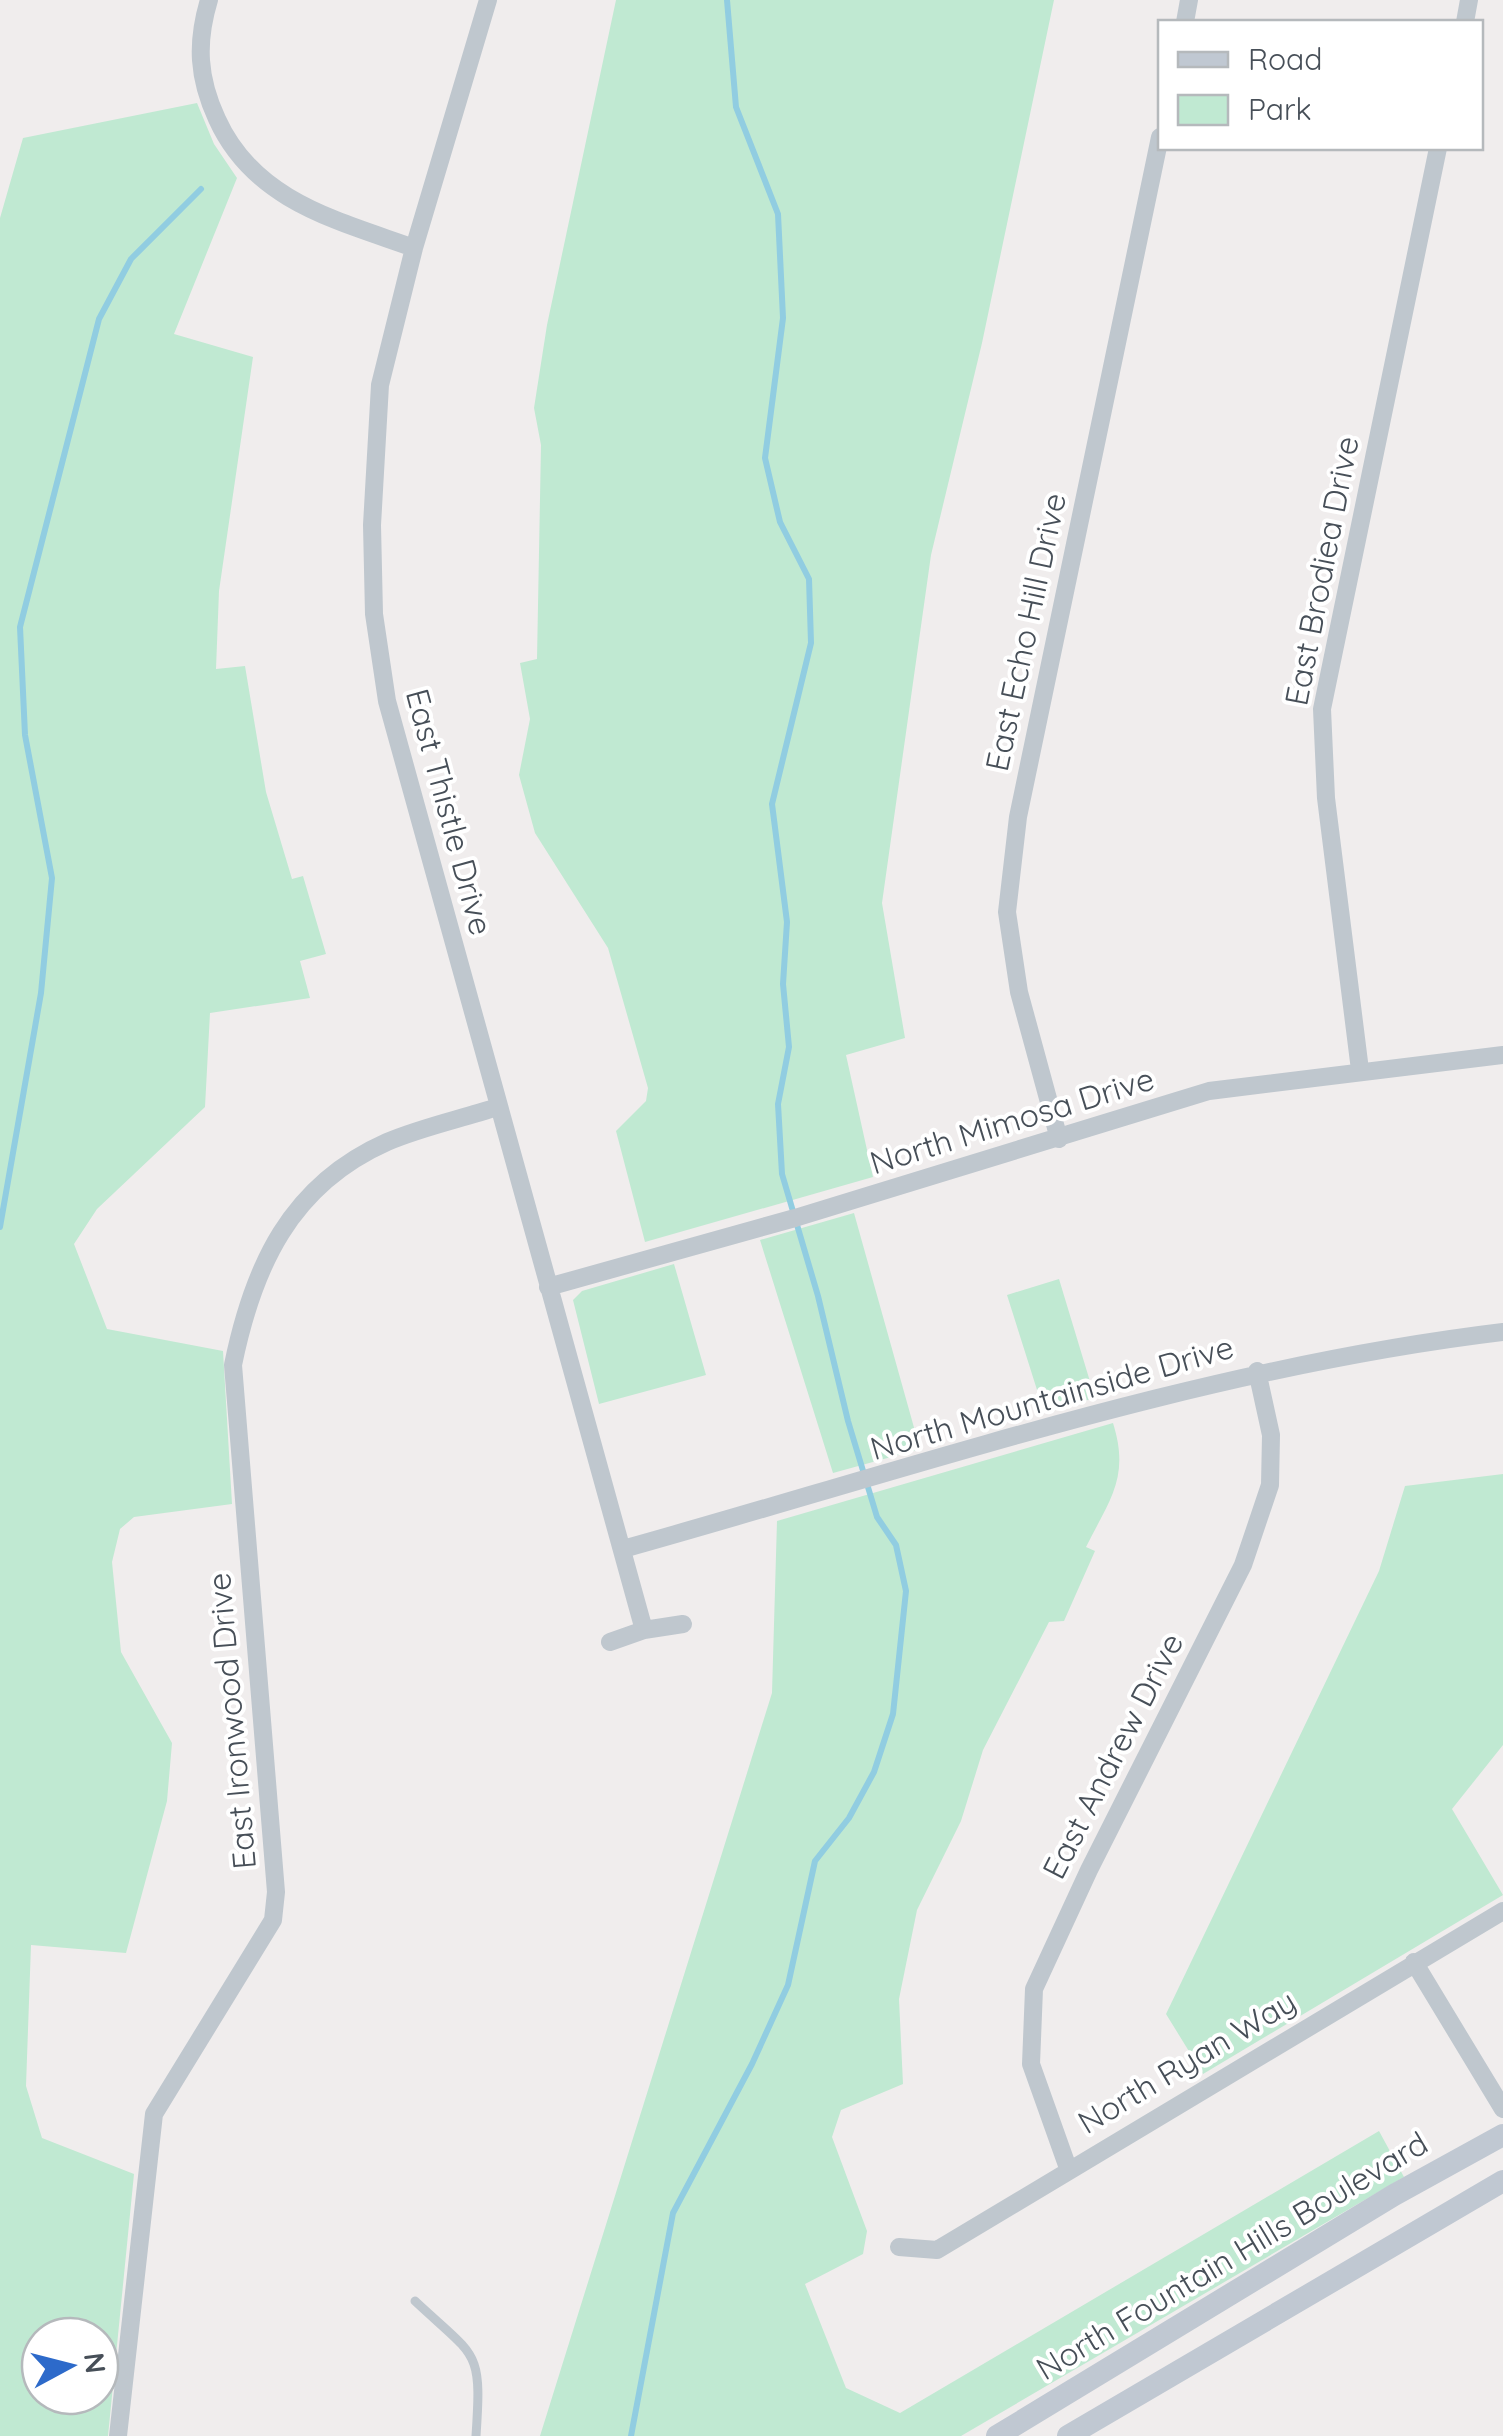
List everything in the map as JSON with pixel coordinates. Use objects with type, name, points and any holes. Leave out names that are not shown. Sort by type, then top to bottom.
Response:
[{"type":"main road","name":"North Fountain Hills Boulevard","points":[[997,2436],[1030,2427],[1503,2135]]},
{"type":"main road","points":[[1068,2436],[1503,2181]]},
{"type":"street","points":[[208,0],[199,61],[207,97],[224,135],[249,171],[305,209],[414,248]]},
{"type":"street","name":"East Thistle Drive","points":[[488,0],[414,248],[380,385],[372,525],[374,614],[386,701],[644,1630]]},
{"type":"street","name":"East Echo Hill Drive","points":[[1058,1139],[1019,992],[1006,912],[1018,817],[1158,147]]},
{"type":"street","name":"East Brodiea Drive","points":[[1360,1070],[1326,798],[1322,709],[1438,150]]},
{"type":"street","name":"North Mimosa Drive","points":[[548,1286],[1058,1139],[1209,1090],[1503,1055]]},
{"type":"street","name":"East Ironwood Drive","points":[[118,2436],[154,2114],[272,1920],[276,1892],[233,1365],[246,1302],[277,1233],[340,1168],[388,1142],[497,1107]]},
{"type":"street","name":"North Mountainside Drive","points":[[623,1549],[1258,1371],[1409,1343],[1503,1332]]},
{"type":"street","name":"East Andrew Drive","points":[[1068,2168],[1031,2064],[1034,1990],[1081,1886],[1244,1565],[1270,1486],[1272,1435],[1258,1371]]},
{"type":"street","points":[[610,1642],[644,1630],[683,1624]]},
{"type":"street","name":"North Ryan Way","points":[[899,2247],[937,2250],[1068,2168],[1503,1911]]},
{"type":"street","points":[[1414,1962],[1503,2109]]},
{"type":"lane","points":[[415,2301],[475,2358],[480,2371],[476,2436]]},
{"type":"green space","points":[[616,0],[1054,0],[982,343],[931,555],[882,903],[905,1038],[846,1055],[873,1177],[645,1242],[616,1131],[646,1101],[648,1088],[608,948],[535,833],[519,775],[530,719],[520,663],[537,659],[541,445],[534,408],[547,325]]},
{"type":"green space","points":[[197,103],[214,144],[237,178],[174,334],[253,357],[219,591],[216,669],[245,666],[266,792],[292,879],[303,876],[326,954],[300,961],[310,998],[210,1013],[205,1107],[97,1209],[74,1244],[107,1329],[223,1351],[232,1504],[134,1517],[120,1529],[112,1562],[121,1652],[172,1743],[167,1801],[126,1953],[31,1945],[26,2086],[42,2138],[134,2174],[120,2316],[20,2316],[20,2416],[110,2416],[108,2436],[0,2436],[0,218],[23,138]]},
{"type":"green space","points":[[854,1213],[920,1449],[833,1473],[760,1240]]},
{"type":"green space","points":[[674,1264],[706,1375],[599,1404],[573,1300],[582,1291]]},
{"type":"green space","points":[[1059,1279],[1095,1398],[1044,1412],[1007,1295]]},
{"type":"green space","points":[[1113,1423],[1118,1442],[1118,1473],[1110,1501],[1086,1547],[1095,1551],[1064,1621],[1049,1622],[983,1750],[961,1821],[917,1910],[899,1999],[903,2084],[841,2110],[832,2137],[867,2231],[863,2254],[805,2284],[846,2388],[900,2413],[1379,2131],[1404,2177],[961,2436],[540,2436],[772,1693],[777,1521]]},
{"type":"green space","points":[[1503,1474],[1503,1745],[1452,1809],[1503,1895],[1203,2074],[1166,2014],[1379,1571],[1405,1486]]},
{"type":"waterway","points":[[631,2436],[673,2213],[752,2064],[788,1985],[815,1861],[849,1818],[874,1772],[893,1714],[906,1591],[896,1545],[877,1517],[848,1421],[818,1296],[782,1174],[778,1104],[789,1047],[783,984],[787,922],[772,804],[811,643],[809,579],[780,522],[765,458],[783,318],[778,214],[736,107],[727,0]]},
{"type":"waterway","points":[[0,1227],[41,993],[52,878],[25,735],[20,627],[99,319],[131,259],[201,189]]}]
